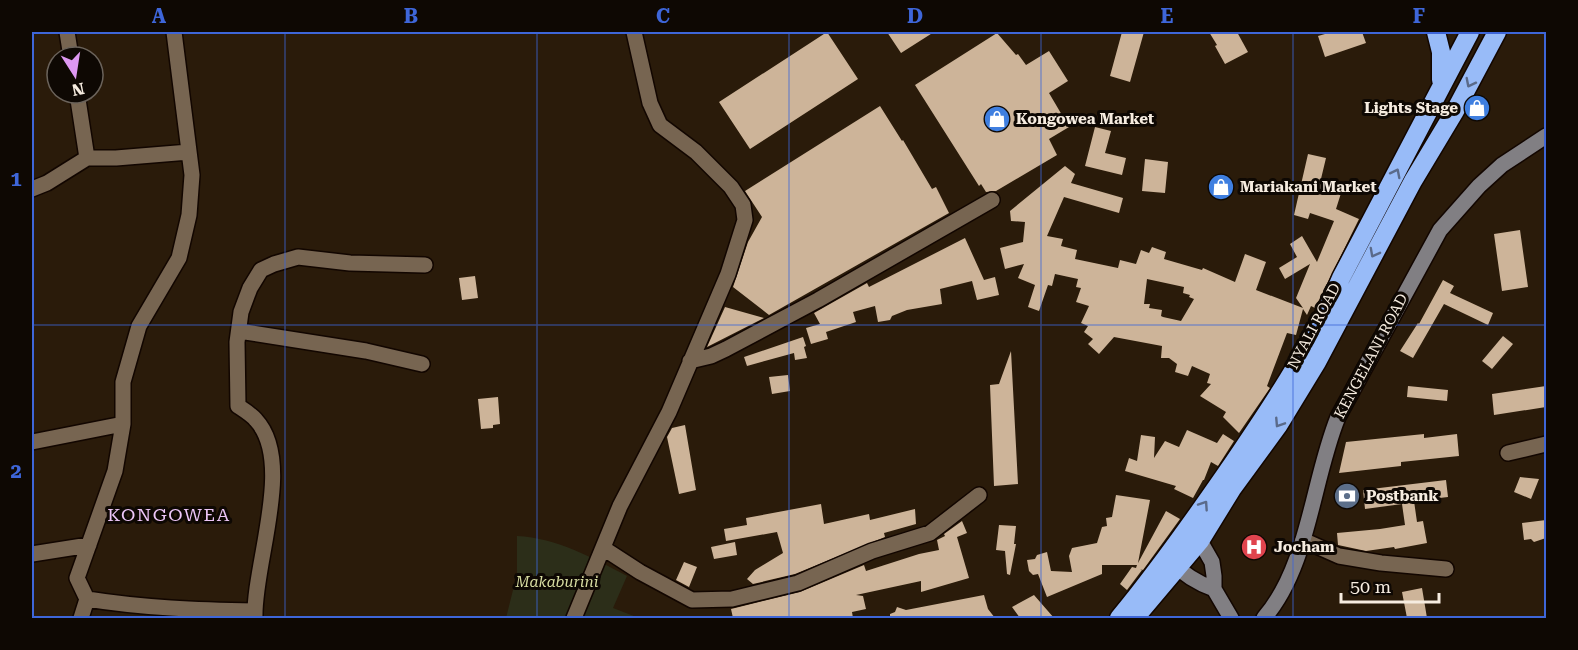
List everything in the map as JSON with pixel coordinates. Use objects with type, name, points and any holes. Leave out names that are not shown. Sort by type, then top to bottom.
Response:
[{"type":"highway","points":[[1436,32],[1441,52],[1440,85]]},
{"type":"highway","name":"NYALI ROAD","points":[[1194,536],[1275,403],[1327,311],[1341,278],[1469,32]]},
{"type":"highway","name":"NYALI ROAD","points":[[1135,618],[1173,563],[1232,489],[1278,426],[1317,362],[1413,181],[1455,111],[1494,37]]},
{"type":"highway","name":"NYALI ROAD","points":[[1119,618],[1173,563]]},
{"type":"main road","points":[[1469,32],[1494,37]]},
{"type":"main road","name":"KENGELANI ROAD","points":[[1264,618],[1281,596],[1303,540],[1317,479],[1338,417],[1440,230],[1479,186],[1502,165],[1546,135]]},
{"type":"main road","points":[[1194,536],[1214,568],[1214,589],[1231,618]]},
{"type":"main road","points":[[1173,563],[1202,585],[1214,589]]},
{"type":"street","points":[[81,618],[87,599],[77,578],[115,471],[123,424],[123,382],[139,326],[179,258],[189,215],[192,175],[174,32]]},
{"type":"street","points":[[574,618],[620,506],[669,412],[728,274],[743,226],[743,206],[731,187],[696,152],[660,125],[650,103],[634,32]]},
{"type":"street","points":[[79,105],[87,158]]},
{"type":"street","points":[[32,189],[47,183],[87,158],[189,152]]},
{"type":"street","points":[[690,362],[711,356],[747,338],[992,200]]},
{"type":"street","points":[[87,599],[135,607],[255,615],[273,482],[273,458],[266,435],[256,420],[238,406],[239,330],[241,312],[250,288],[261,270],[298,258],[350,263],[425,265]]},
{"type":"street","points":[[239,330],[366,351],[422,364]]},
{"type":"street","points":[[32,442],[123,424]]},
{"type":"street","points":[[1508,453],[1546,444]]},
{"type":"street","points":[[603,548],[640,572],[692,600],[732,599],[798,583],[872,551],[930,533],[979,495]]},
{"type":"street","points":[[1303,540],[1339,556],[1381,563],[1446,569]]},
{"type":"street","points":[[32,554],[89,545]]},
{"type":"green space","name":"Makaburini","points":[[517,536],[560,545],[627,576],[613,608],[639,618],[506,618],[517,574]]},
{"type":"building","points":[[827,32],[858,79],[750,149],[719,102]]},
{"type":"building","points":[[887,32],[934,32],[901,53]]},
{"type":"building","points":[[1122,32],[1144,32],[1130,82],[1110,76]]},
{"type":"building","points":[[1209,32],[1237,32],[1248,52],[1225,64]]},
{"type":"building","points":[[1332,32],[1362,32],[1366,43],[1325,57],[1318,36]]},
{"type":"building","points":[[997,33],[1026,65],[1049,51],[1068,81],[1049,93],[1069,127],[1049,139],[1057,155],[996,191],[986,192],[981,184],[979,186],[915,85]]},
{"type":"building","points":[[880,106],[932,189],[936,187],[949,213],[769,315],[733,287],[748,242],[762,217],[745,191]]},
{"type":"building","points":[[1095,127],[1111,131],[1105,153],[1126,158],[1122,175],[1085,166]]},
{"type":"building","points":[[1308,154],[1326,158],[1320,183],[1342,190],[1336,209],[1359,219],[1315,308],[1311,306],[1307,315],[1303,309],[1296,335],[1287,333],[1267,386],[1270,388],[1239,433],[1223,417],[1226,412],[1200,396],[1211,384],[1207,383],[1210,374],[1192,366],[1188,376],[1175,372],[1177,364],[1169,358],[1161,358],[1162,346],[1114,337],[1099,354],[1088,344],[1093,339],[1084,332],[1088,326],[1081,323],[1089,306],[1076,302],[1081,288],[1076,287],[1078,279],[1055,274],[1052,286],[1048,285],[1039,311],[1028,307],[1035,285],[1018,278],[1024,264],[1005,269],[1000,248],[1023,242],[1025,222],[1011,221],[1010,211],[1065,166],[1075,174],[1071,183],[1123,198],[1119,213],[1064,197],[1047,236],[1063,239],[1061,246],[1077,250],[1075,259],[1118,268],[1120,260],[1136,264],[1141,250],[1149,253],[1152,247],[1166,252],[1164,259],[1202,270],[1203,268],[1235,282],[1245,254],[1266,262],[1256,290],[1303,308],[1296,298],[1310,264],[1285,279],[1279,268],[1297,257],[1290,244],[1302,236],[1317,262],[1334,221],[1310,213],[1308,219],[1294,215]],"holes":[[[1147,279],[1184,287],[1183,293],[1194,299],[1181,321],[1163,317],[1161,316],[1162,310],[1149,308],[1150,304],[1144,304]]]},
{"type":"building","points":[[1145,159],[1168,162],[1165,193],[1142,191]]},
{"type":"building","points":[[1520,230],[1528,287],[1502,291],[1494,234]]},
{"type":"building","points":[[965,238],[984,280],[995,277],[999,295],[977,300],[972,281],[940,289],[942,304],[907,310],[892,316],[890,320],[878,322],[875,306],[853,312],[856,322],[826,332],[828,339],[811,344],[806,328],[820,324],[814,313],[867,283],[869,287]]},
{"type":"building","points":[[475,276],[478,298],[462,300],[459,278]]},
{"type":"building","points":[[1443,280],[1454,286],[1450,293],[1493,313],[1488,325],[1444,304],[1413,358],[1400,351],[1419,324]]},
{"type":"building","points":[[725,307],[764,318],[707,347]]},
{"type":"building","points":[[1503,336],[1513,344],[1492,369],[1482,361]]},
{"type":"building","points":[[803,337],[807,358],[795,360],[794,353],[747,366],[744,357]]},
{"type":"building","points":[[1011,351],[1018,484],[994,486],[990,385],[999,384]]},
{"type":"building","points":[[788,375],[790,391],[772,394],[769,377]]},
{"type":"building","points":[[1408,386],[1448,390],[1447,401],[1407,397]]},
{"type":"building","points":[[1546,386],[1546,407],[1494,415],[1492,394]]},
{"type":"building","points":[[498,397],[500,424],[493,425],[493,428],[481,429],[478,399]]},
{"type":"building","points":[[685,425],[696,490],[679,494],[667,437],[672,428]]},
{"type":"building","points":[[1187,430],[1217,443],[1223,434],[1234,441],[1218,466],[1211,462],[1193,498],[1174,489],[1176,486],[1125,471],[1129,458],[1137,461],[1141,435],[1155,437],[1154,458],[1165,441],[1179,447]]},
{"type":"building","points":[[1424,434],[1424,438],[1457,434],[1459,456],[1401,462],[1401,466],[1339,473],[1346,442]]},
{"type":"building","points":[[1520,477],[1539,479],[1531,499],[1514,492]]},
{"type":"building","points":[[1446,480],[1448,497],[1414,501],[1417,522],[1423,521],[1427,543],[1366,551],[1338,545],[1337,533],[1405,525],[1402,504],[1365,509],[1363,490]]},
{"type":"building","points":[[1116,495],[1150,500],[1138,563],[1166,511],[1180,519],[1143,570],[1140,569],[1142,570],[1127,590],[1120,584],[1132,567],[1136,568],[1137,565],[1102,565],[1102,574],[1047,597],[1038,574],[1033,575],[1029,571],[1027,560],[1035,559],[1037,555],[1047,552],[1051,571],[1072,572],[1069,556],[1072,548],[1097,543],[1102,527],[1107,526],[1106,518],[1112,517]]},
{"type":"building","points":[[821,504],[824,524],[869,514],[870,520],[915,509],[916,524],[884,533],[885,537],[795,574],[753,584],[747,579],[755,570],[783,553],[777,532],[726,541],[724,529],[747,525],[746,518]]},
{"type":"building","points":[[1546,520],[1546,538],[1534,542],[1531,539],[1524,540],[1522,523]]},
{"type":"building","points":[[962,521],[967,533],[957,537],[969,578],[921,592],[921,581],[856,595],[863,596],[866,609],[852,612],[853,618],[733,618],[731,609],[800,592],[864,565],[866,571],[939,550],[937,540]]},
{"type":"building","points":[[999,525],[1016,526],[1014,544],[1016,544],[1010,575],[1007,574],[1005,551],[996,550]]},
{"type":"building","points":[[735,542],[737,555],[714,559],[711,547]]},
{"type":"building","points":[[684,562],[697,567],[689,587],[676,580]]},
{"type":"building","points":[[1422,588],[1427,618],[1407,618],[1402,592]]},
{"type":"building","points":[[984,595],[988,609],[995,618],[890,618],[890,614],[895,612],[897,607],[906,610]]},
{"type":"building","points":[[1034,595],[1054,618],[1020,618],[1012,607]]},
{"type":"place","name":"Lights Stage","points":[[1477,108]]},
{"type":"place","name":"Kongowea Market","points":[[997,119]]},
{"type":"place","name":"Mariakani Market","points":[[1221,187]]},
{"type":"place","name":"Postbank","points":[[1347,496]]},
{"type":"place","name":"Jocham","points":[[1254,547]]},
{"type":"district","name":"KONGOWEA","points":[[169,515]]}]
